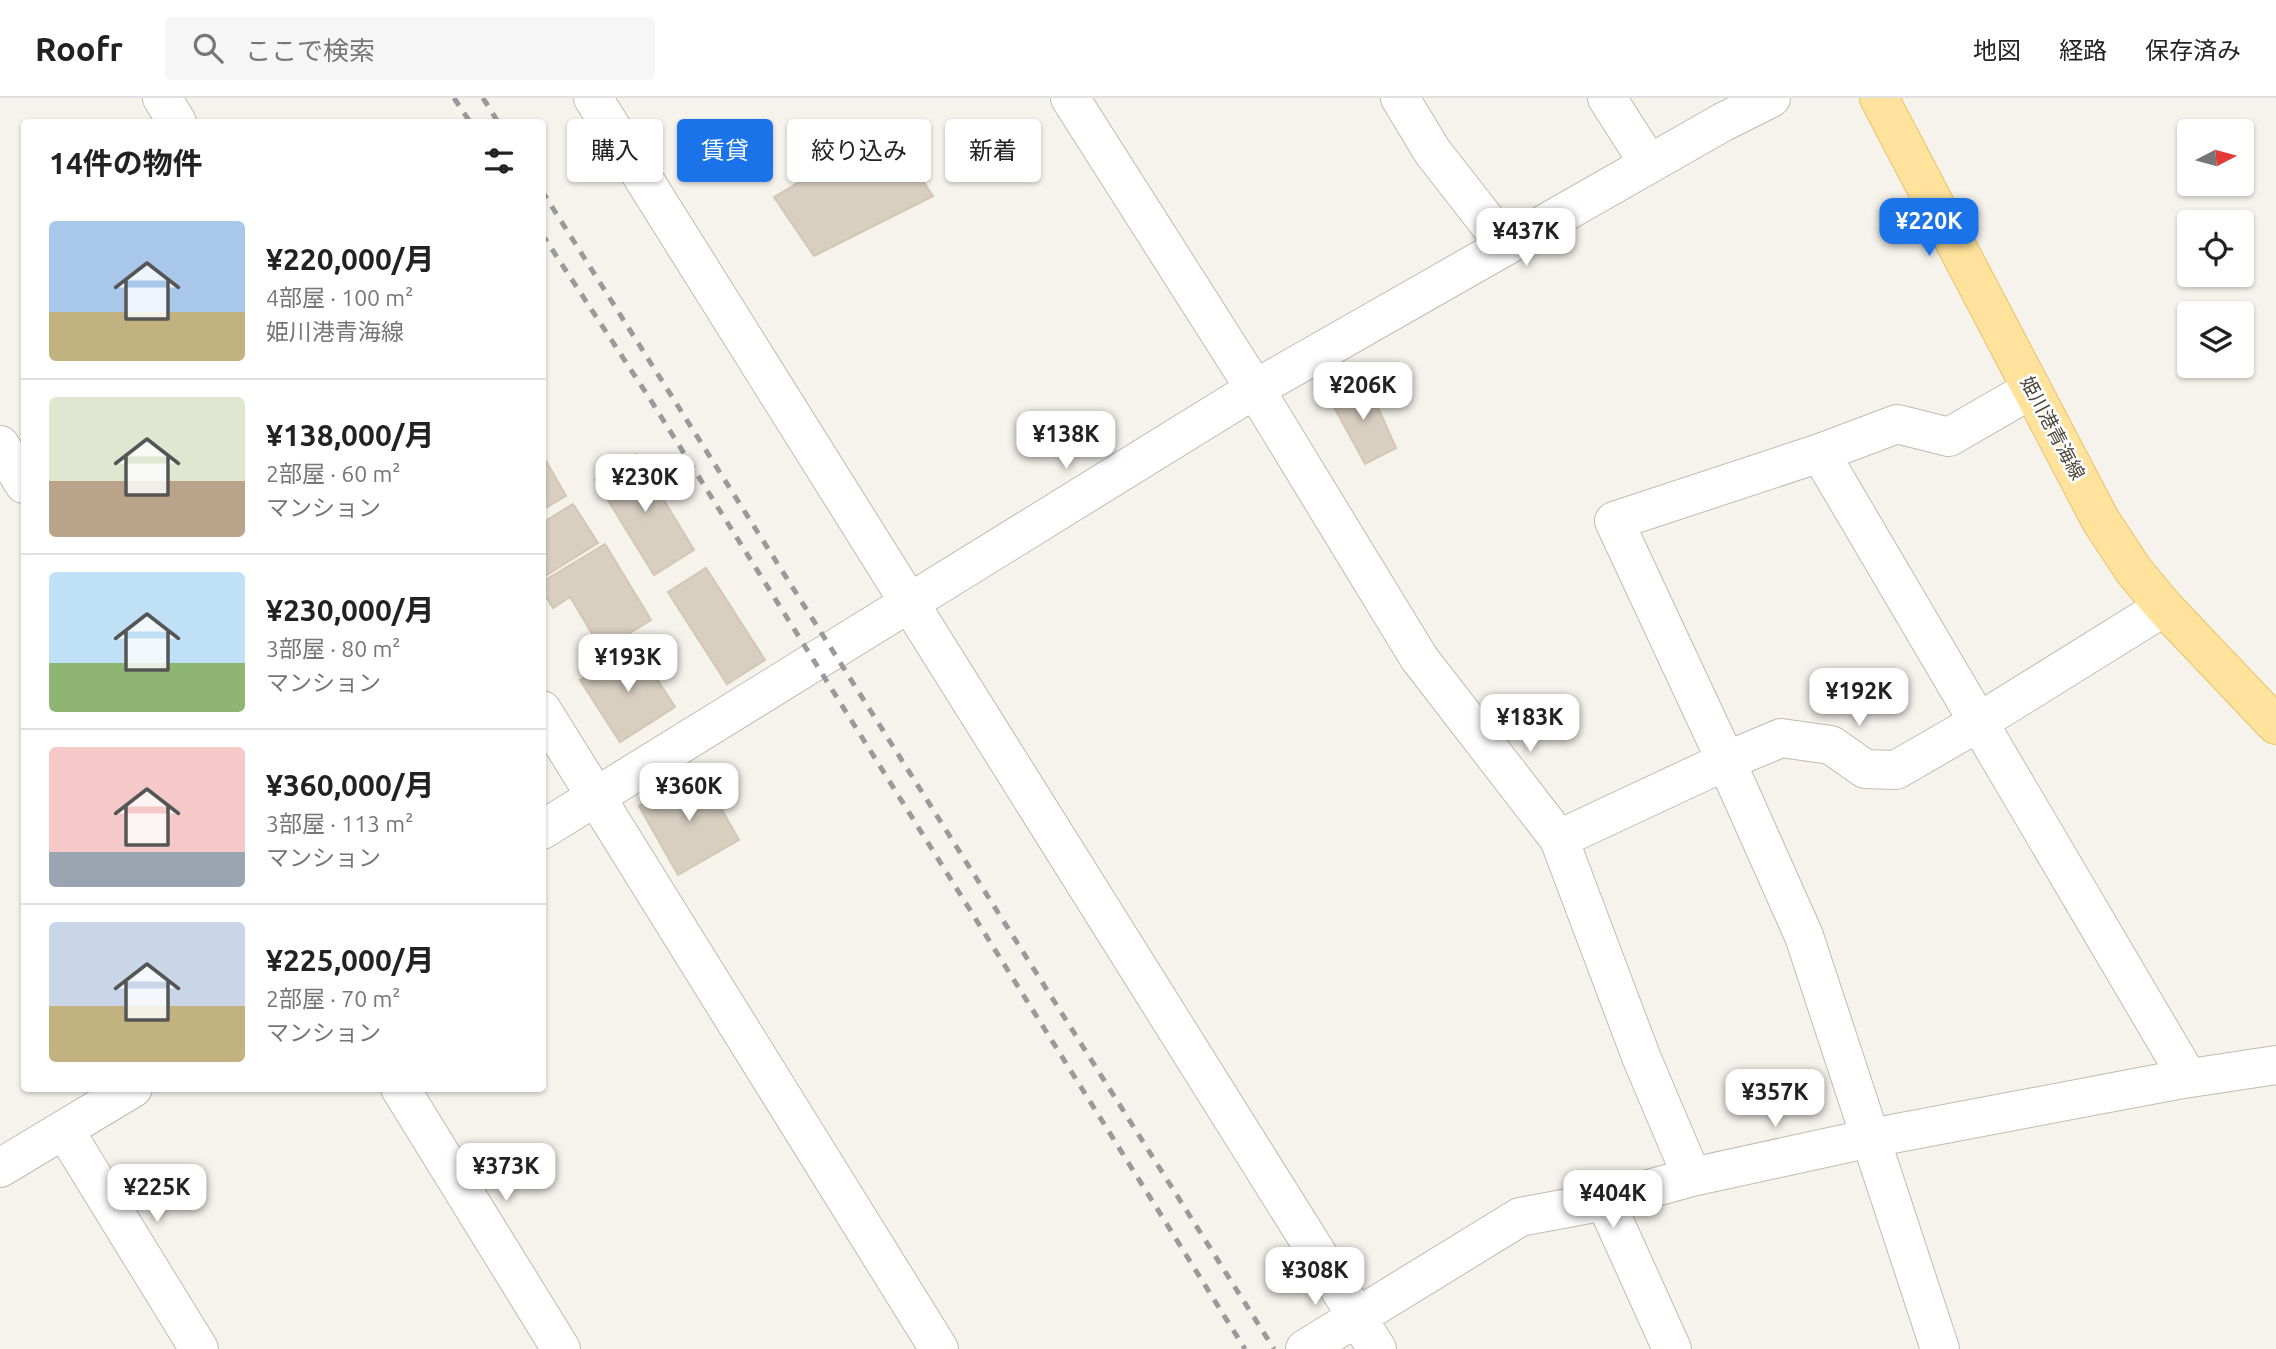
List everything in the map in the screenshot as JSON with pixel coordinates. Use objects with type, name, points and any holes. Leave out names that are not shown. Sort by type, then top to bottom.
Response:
[{"type":"main road","name":"姫川港青海線","points":[[1879,98],[2101,521],[2134,571],[2164,607],[2276,725]]},
{"type":"street","points":[[162,98],[175,119]]},
{"type":"street","points":[[593,98],[1377,1349]]},
{"type":"street","points":[[1070,98],[1255,389],[1419,658],[1559,839],[1642,1059],[1692,1177]]},
{"type":"street","points":[[1400,98],[1432,151],[1506,246]]},
{"type":"street","points":[[1607,98],[1649,164]]},
{"type":"street","points":[[546,827],[1255,389],[1723,122],[1771,98]]},
{"type":"street","points":[[1940,1349],[1804,936],[1614,521],[1820,453],[1896,424],[1949,437],[2032,390]]},
{"type":"street","points":[[0,445],[21,479]]},
{"type":"street","points":[[1820,453],[2188,1078]]},
{"type":"street","points":[[1559,839],[1781,738],[1831,746],[1865,769],[1896,770],[1979,722],[2164,607]]},
{"type":"street","points":[[546,716],[939,1349]]},
{"type":"street","points":[[1305,1349],[1520,1217],[1605,1201],[1692,1177],[1871,1138],[2188,1078],[2276,1067]]},
{"type":"street","points":[[0,1168],[127,1092]]},
{"type":"street","points":[[402,1092],[561,1349]]},
{"type":"street","points":[[65,1131],[199,1349]]},
{"type":"street","points":[[1605,1201],[1672,1349]]},
{"type":"building","points":[[799,182],[924,182],[933,196],[814,256],[774,197]]},
{"type":"building","points":[[1347,379],[1356,395],[1369,387],[1396,448],[1365,464],[1328,396]]},
{"type":"building","points":[[636,454],[694,550],[654,575],[595,479]]},
{"type":"building","points":[[546,461],[566,496],[546,508]]},
{"type":"building","points":[[573,504],[598,543],[546,576],[546,521]]},
{"type":"building","points":[[605,544],[651,620],[602,650],[570,597],[553,608],[546,597],[546,580]]},
{"type":"building","points":[[706,568],[765,660],[727,684],[668,592]]},
{"type":"building","points":[[635,645],[675,707],[620,742],[580,680]]},
{"type":"building","points":[[700,771],[739,840],[678,875],[639,806]]},
{"type":"railway","points":[[454,98],[468,119]]},
{"type":"railway","points":[[483,98],[496,119]]},
{"type":"railway","points":[[546,197],[1274,1349]]},
{"type":"railway","points":[[546,240],[650,399],[1245,1349]]}]
